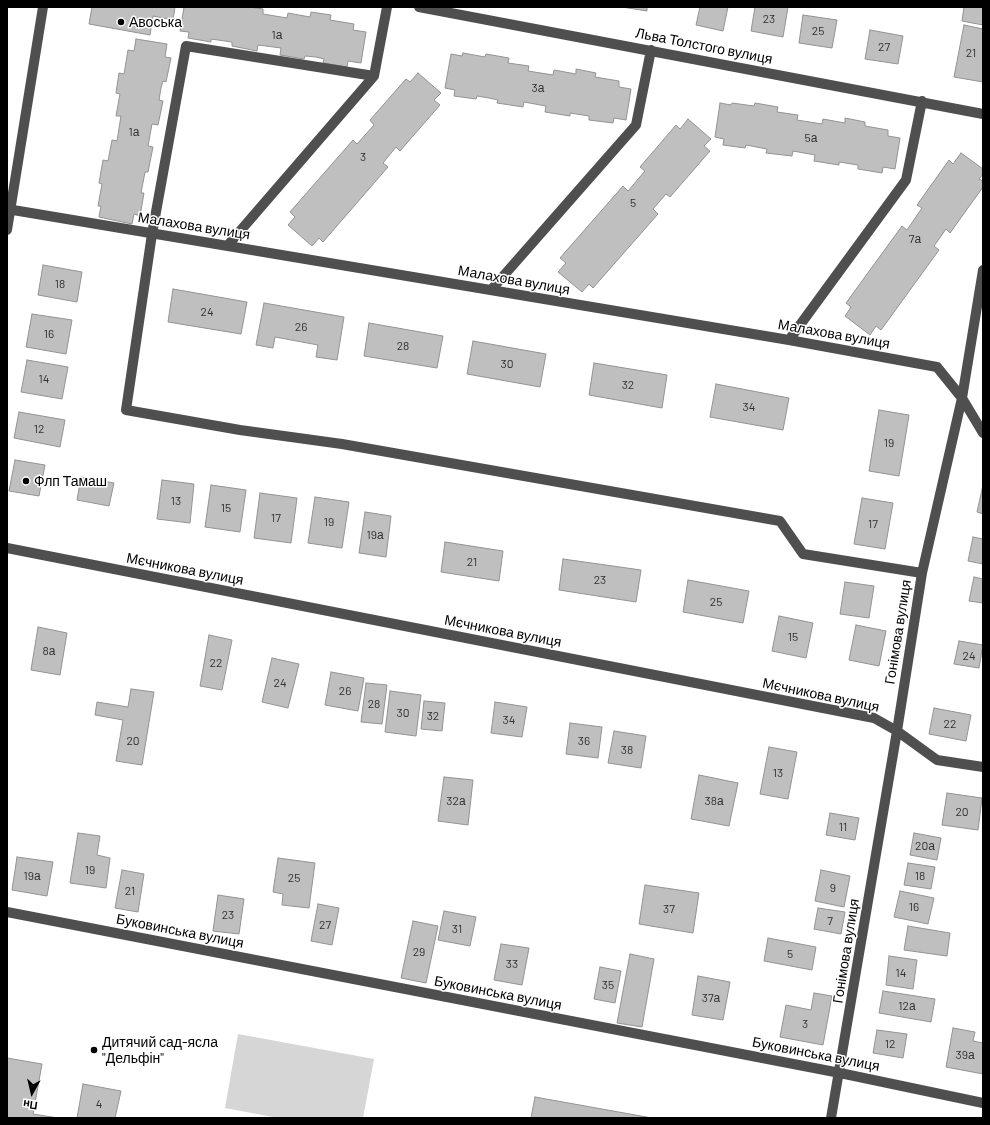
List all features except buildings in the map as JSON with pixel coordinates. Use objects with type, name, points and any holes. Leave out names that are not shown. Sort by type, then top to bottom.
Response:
[{"type":"street","points":[[7,230],[9,209],[43,7]]},
{"type":"street","points":[[228,245],[374,76],[387,7]]},
{"type":"street","name":"Льва Толстого вулиця","points":[[419,7],[922,101],[983,114]]},
{"type":"street","points":[[374,76],[186,46],[152,234],[126,410],[240,430],[349,445],[780,521],[803,554],[922,573]]},
{"type":"street","points":[[491,290],[636,125],[651,50]]},
{"type":"street","points":[[789,340],[906,180],[922,101]]},
{"type":"street","name":"Малахова вулиця","points":[[9,209],[789,340],[937,367],[962,398],[983,433]]},
{"type":"street","name":"Гонімова вулиця","points":[[831,1118],[840,1073],[922,573],[962,398],[983,270]]},
{"type":"street","name":"Мєчникова вулиця","points":[[7,548],[874,718],[897,731],[937,760],[983,767]]},
{"type":"street","name":"Буковинська вулиця","points":[[7,912],[840,1073],[983,1103]]},
{"type":"shaded area","points":[[238,1034],[374,1059],[363,1118],[278,1118],[225,1108]]},
{"type":"place","name":"Авоська","points":[[121,22]]},
{"type":"place","name":"Флп Тамаш","points":[[26,481]]},
{"type":"place","name":"Дитячий сад-ясла \"Дельфін\"","points":[[94,1050]]}]
